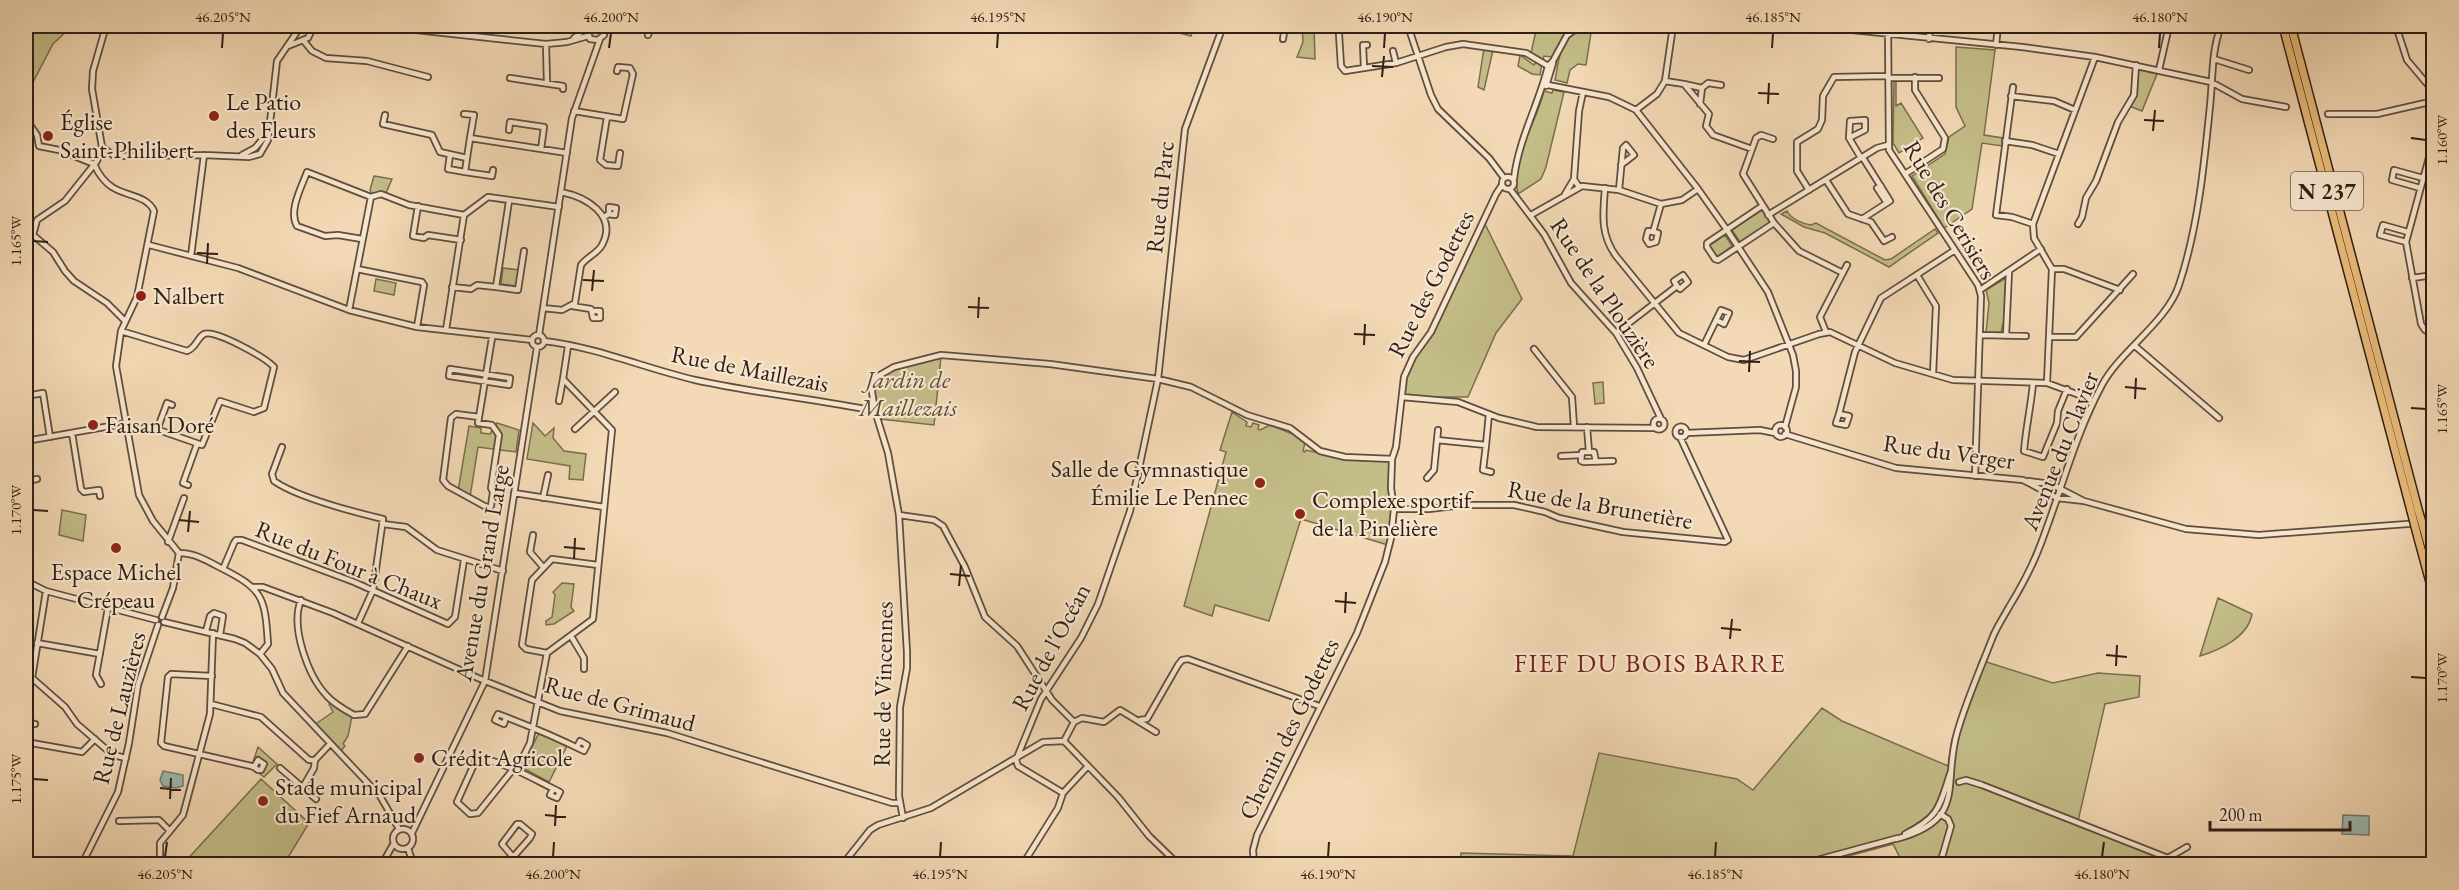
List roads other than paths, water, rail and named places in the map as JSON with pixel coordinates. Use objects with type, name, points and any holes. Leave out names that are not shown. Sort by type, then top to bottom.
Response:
[{"type":"highway","name":"N 237","points":[[2283,26],[2375,356]]},
{"type":"highway","name":"N 237","points":[[2291,26],[2422,538],[2433,597]]},
{"type":"highway","points":[[2296,26],[2298,54]]},
{"type":"highway","name":"N 237","points":[[2422,538],[2433,566]]},
{"type":"street","points":[[26,244],[33,235],[37,220],[65,201],[94,164],[102,147],[92,89],[93,71],[106,26]]},
{"type":"street","points":[[260,154],[269,131],[277,61],[301,26]]},
{"type":"street","points":[[288,46],[310,35],[314,26]]},
{"type":"street","points":[[379,26],[546,44],[590,38],[600,39]]},
{"type":"street","points":[[602,26],[605,32]]},
{"type":"street","points":[[532,340],[537,347],[541,346],[544,341],[539,335],[574,111],[600,39],[610,26]]},
{"type":"street","points":[[648,35],[651,26]]},
{"type":"street","name":"Rue du Parc","points":[[1158,379],[1185,129],[1223,26]]},
{"type":"street","points":[[1283,39],[1285,26]]},
{"type":"street","points":[[1408,26],[1431,95],[1438,109],[1509,178],[1512,188]]},
{"type":"street","points":[[1509,178],[1553,61],[1567,36],[1576,26]]},
{"type":"street","points":[[1632,26],[1842,29],[2095,57],[2211,82],[2242,99],[2286,107]]},
{"type":"street","points":[[1636,110],[1657,94],[1665,81],[1673,26]]},
{"type":"street","name":"Rue des Cerisiers","points":[[1888,26],[1887,145],[1980,290],[1975,476]]},
{"type":"street","points":[[1929,39],[1930,26]]},
{"type":"street","points":[[1996,45],[1998,26]]},
{"type":"street","points":[[2159,70],[2169,26]]},
{"type":"street","name":"Avenue du Clavier","points":[[1941,814],[1951,791],[1958,731],[1993,636],[2029,573],[2102,385],[2163,311],[2178,289],[2186,264],[2203,173],[2211,82],[2221,26]]},
{"type":"street","points":[[2407,26],[2396,27],[2407,60],[2433,90]]},
{"type":"street","points":[[570,41],[588,27],[591,66]]},
{"type":"street","points":[[1339,34],[1342,69],[1345,71],[1396,63],[1451,45],[1476,44],[1526,53],[1548,66]]},
{"type":"street","points":[[294,37],[312,51],[326,58],[367,61],[428,77]]},
{"type":"street","points":[[546,44],[547,83]]},
{"type":"street","points":[[1364,68],[1363,45],[1367,45]]},
{"type":"street","points":[[1393,51],[1396,63]]},
{"type":"street","points":[[2048,383],[2052,269],[2034,238],[2033,224],[2095,57]]},
{"type":"street","points":[[2214,59],[2249,70]]},
{"type":"street","points":[[1545,86],[1548,66],[1553,61]]},
{"type":"street","points":[[2078,224],[2086,198],[2096,181],[2118,122],[2134,95],[2136,65]]},
{"type":"street","points":[[574,111],[620,119],[625,116],[632,70],[618,67],[617,71]]},
{"type":"street","points":[[1809,190],[1797,171],[1797,142],[1818,129],[1822,120],[1823,96],[1834,77],[1939,78]]},
{"type":"street","points":[[1905,174],[1943,149],[1945,138],[1914,90],[1915,77]]},
{"type":"street","points":[[510,78],[563,86],[563,89]]},
{"type":"street","points":[[1665,81],[1702,88]]},
{"type":"street","points":[[1700,104],[1702,88],[1708,82],[1721,85]]},
{"type":"street","points":[[1684,84],[1709,114],[1706,126],[1713,135],[1752,149]]},
{"type":"street","points":[[1545,86],[1609,97],[1636,110],[1727,230],[1768,292],[1789,345],[1796,371],[1796,387],[1791,408],[1781,429]]},
{"type":"street","points":[[2013,87],[1995,215],[2012,217],[2033,224]]},
{"type":"street","points":[[1565,194],[1574,179],[1579,111],[1583,92]]},
{"type":"street","points":[[2012,96],[2054,101],[2075,110]]},
{"type":"street","points":[[2328,114],[2377,114],[2433,101]]},
{"type":"street","points":[[464,114],[474,115],[465,172]]},
{"type":"street","points":[[385,116],[384,124],[432,135],[437,150],[467,158]]},
{"type":"street","points":[[607,117],[600,160],[606,165],[618,166],[620,153]]},
{"type":"street","points":[[26,119],[37,135],[39,146],[58,150],[94,164],[112,187],[148,202],[153,207],[149,245],[137,297],[121,331],[116,366],[139,495],[153,521],[179,553],[192,554],[223,569],[253,587],[260,595],[266,612],[268,644],[260,654]]},
{"type":"street","points":[[1849,138],[1865,130],[1865,120],[1850,121],[1849,138],[1890,201],[1862,219]]},
{"type":"street","points":[[509,130],[510,122],[544,127],[541,149]]},
{"type":"street","points":[[1773,139],[1761,135],[1756,138],[1743,174],[1768,215],[1799,251],[1843,273]]},
{"type":"street","points":[[470,138],[567,153]]},
{"type":"street","points":[[2433,139],[2406,242],[2421,324],[2433,336]]},
{"type":"street","points":[[240,156],[265,140]]},
{"type":"street","points":[[2005,141],[2032,145],[2059,154]]},
{"type":"street","points":[[1768,215],[1877,148],[1887,145]]},
{"type":"street","points":[[102,147],[112,155],[119,156],[249,157],[260,154]]},
{"type":"street","points":[[255,148],[260,154]]},
{"type":"street","points":[[191,256],[204,155]]},
{"type":"street","points":[[450,155],[448,169],[492,176],[493,170]]},
{"type":"street","points":[[1619,190],[1621,165]]},
{"type":"street","points":[[2420,188],[2392,180],[2394,170],[2423,178]]},
{"type":"street","points":[[362,239],[338,235],[325,236],[297,226],[294,217],[298,196],[307,172],[371,197],[381,194],[418,206],[464,214],[488,197],[559,207]]},
{"type":"street","name":"Rue des Godettes","points":[[1394,508],[1391,488],[1392,459],[1396,447],[1404,377],[1413,357],[1431,332],[1495,195],[1509,178]]},
{"type":"street","points":[[1574,179],[1579,187]]},
{"type":"street","points":[[1826,180],[1848,214],[1871,222]]},
{"type":"street","points":[[1502,185],[1512,188]]},
{"type":"street","points":[[1531,215],[1565,194],[1586,185],[1619,190],[1661,204],[1682,200],[1698,189]]},
{"type":"street","name":"Rue de la Plouzière","points":[[1512,188],[1544,234],[1571,283],[1616,333],[1637,368],[1656,408],[1659,424]]},
{"type":"street","points":[[1605,188],[1603,226],[1607,243],[1679,333],[1728,357],[1744,360],[1826,333],[1836,334],[1895,363],[1953,380],[2048,383],[2090,399]]},
{"type":"street","points":[[561,192],[580,196],[606,215],[604,240],[600,249],[581,265],[575,305]]},
{"type":"street","points":[[349,309],[371,197]]},
{"type":"street","points":[[496,287],[509,201]]},
{"type":"street","points":[[1653,232],[1661,204]]},
{"type":"street","points":[[418,206],[413,236],[424,238],[428,235],[461,240]]},
{"type":"street","points":[[1762,206],[1707,243],[1715,259],[1719,260],[1774,223]]},
{"type":"street","points":[[446,330],[464,214]]},
{"type":"street","points":[[1867,216],[1884,241],[1892,237]]},
{"type":"street","points":[[2406,242],[2380,235],[2383,225],[2408,232]]},
{"type":"street","points":[[33,235],[53,252],[64,271],[74,281],[107,303],[125,321]]},
{"type":"street","points":[[149,245],[237,268],[349,309],[417,327],[532,340],[539,335]]},
{"type":"street","points":[[1980,290],[2041,249]]},
{"type":"street","points":[[1839,414],[1849,416],[1846,425],[1834,426],[1858,345],[1881,298],[1955,250]]},
{"type":"street","points":[[452,287],[471,289],[477,285],[518,290],[524,251]]},
{"type":"street","points":[[1826,333],[1820,317],[1847,265]]},
{"type":"street","points":[[357,269],[422,282],[424,285],[417,327]]},
{"type":"street","points":[[2052,269],[2064,269],[2120,290]]},
{"type":"street","points":[[2006,336],[2009,271]]},
{"type":"street","points":[[2049,337],[2076,337],[2133,274]]},
{"type":"street","points":[[2412,278],[2433,274]]},
{"type":"street","points":[[1917,275],[1936,306],[1933,374]]},
{"type":"street","points":[[1616,333],[1677,286]]},
{"type":"street","points":[[543,308],[559,310],[575,305],[593,311]]},
{"type":"street","points":[[1704,345],[1716,320]]},
{"type":"street","points":[[121,331],[187,351],[192,349],[205,334],[237,343],[274,367],[265,406],[262,410],[255,412],[220,401],[203,443],[197,444],[150,428],[128,430]]},
{"type":"street","points":[[1980,335],[2026,336]]},
{"type":"street","points":[[479,417],[456,414],[451,418],[443,477],[448,486],[482,506],[490,508],[499,435],[492,425],[478,423],[479,417],[485,381],[486,375],[492,336]]},
{"type":"street","name":"Rue de Maillezais","points":[[544,341],[604,352],[659,371],[697,380],[875,411]]},
{"type":"street","points":[[559,401],[568,345]]},
{"type":"street","points":[[2134,345],[2219,418]]},
{"type":"street","name":"Avenue du Grand Large","points":[[412,830],[485,681],[537,347]]},
{"type":"street","points":[[1534,349],[1572,397],[1574,427]]},
{"type":"street","points":[[1074,722],[1045,691],[1017,646],[985,617],[965,567],[942,526],[934,520],[899,515],[888,453],[875,411],[872,392],[873,379],[901,365],[940,355],[1050,364],[1158,379],[1211,396],[1247,415],[1290,428],[1320,451],[1345,457],[1392,459]]},
{"type":"street","points":[[450,369],[486,375],[510,378],[509,385],[449,376],[450,369]]},
{"type":"street","points":[[553,789],[513,769],[484,758],[478,759],[458,796],[458,805],[470,814],[476,814],[513,769],[530,743],[549,649],[593,619],[612,430],[563,379]]},
{"type":"street","name":"Rue de l'Océan","points":[[1016,760],[1045,691],[1082,638],[1098,604],[1130,511],[1158,379]]},
{"type":"street","points":[[2033,383],[2024,451],[2043,456],[2058,423],[2058,411],[2067,389]]},
{"type":"street","points":[[575,429],[615,392]]},
{"type":"street","points":[[26,396],[43,393],[50,437]]},
{"type":"street","points":[[1402,397],[1458,402],[1489,414],[1537,427],[1647,428],[1659,424]]},
{"type":"street","points":[[157,430],[167,403],[172,405]]},
{"type":"street","points":[[1489,414],[1483,470],[1491,472]]},
{"type":"street","points":[[26,441],[127,423]]},
{"type":"street","name":"Rue du Verger","points":[[1659,424],[1678,433],[1681,426],[1686,431],[1693,432],[1781,429],[1800,438],[1896,468],[2023,480],[2057,498]]},
{"type":"street","points":[[1587,427],[1589,452]]},
{"type":"street","points":[[1427,478],[1434,470],[1438,430]]},
{"type":"street","points":[[1678,433],[1686,431]]},
{"type":"street","points":[[72,433],[81,489],[84,492],[99,490],[100,496]]},
{"type":"street","name":"Rue de la Brunetière","points":[[1394,508],[1429,509],[1462,505],[1514,505],[1545,512],[1559,518],[1624,532],[1715,543],[1725,542],[1728,540],[1678,433]]},
{"type":"street","points":[[1437,440],[1486,445]]},
{"type":"street","points":[[188,484],[183,483],[197,444]]},
{"type":"street","points":[[282,447],[272,474],[274,481],[287,488],[358,513],[382,519],[373,590],[358,623]]},
{"type":"street","points":[[1561,456],[1594,452],[1596,462]]},
{"type":"street","points":[[1581,455],[1584,462],[1613,461]]},
{"type":"street","points":[[543,498],[548,476]]},
{"type":"street","points":[[26,481],[37,479]]},
{"type":"street","points":[[2023,480],[2044,482],[2084,501]]},
{"type":"street","points":[[514,493],[604,507]]},
{"type":"street","points":[[168,542],[184,498]]},
{"type":"street","points":[[2057,498],[2084,501],[2186,529],[2259,535],[2433,522]]},
{"type":"street","name":"Chemin des Godettes","points":[[1254,864],[1253,850],[1257,835],[1357,633],[1385,562],[1391,538],[1394,508]]},
{"type":"street","name":"Rue de Vincennes","points":[[899,515],[907,652],[907,668],[900,707],[900,803],[903,818]]},
{"type":"street","points":[[383,524],[410,529],[438,550],[503,571]]},
{"type":"street","points":[[533,535],[530,552],[543,567]]},
{"type":"street","name":"Rue du Four à Chaux","points":[[223,569],[234,543],[236,540],[242,540],[373,590],[448,624],[455,617],[464,560]]},
{"type":"street","name":"Rue de Lauzières","points":[[163,619],[179,553]]},
{"type":"street","points":[[547,653],[526,649],[522,645],[532,579],[552,559],[598,566]]},
{"type":"street","points":[[26,581],[46,591],[157,622],[163,619],[220,635],[245,643],[260,654],[272,669],[283,693],[380,796],[397,831],[394,843],[382,864]]},
{"type":"street","name":"Rue de Grimaud","points":[[253,587],[273,590],[301,600],[358,623],[485,681],[577,716],[668,733],[892,803],[900,803]]},
{"type":"street","points":[[260,595],[273,590]]},
{"type":"street","points":[[46,591],[31,673],[33,681],[65,707],[76,724],[114,755],[126,758]]},
{"type":"street","points":[[301,600],[298,607],[300,643],[309,670],[328,698],[354,715],[364,714],[408,646]]},
{"type":"street","points":[[101,684],[96,675],[108,608]]},
{"type":"street","points":[[206,631],[211,614],[223,616],[220,635]]},
{"type":"street","name":"Rue de Lauzières","points":[[82,864],[118,792],[138,685],[157,622]]},
{"type":"street","points":[[160,864],[160,843],[183,815],[200,753],[211,704],[213,633]]},
{"type":"street","points":[[571,636],[584,658],[584,669]]},
{"type":"street","points":[[36,643],[100,654]]},
{"type":"street","points":[[1140,720],[1147,719],[1178,665],[1182,660],[1188,659],[1319,706]]},
{"type":"street","points":[[212,676],[171,674],[168,677],[161,743],[164,746],[254,767]]},
{"type":"street","points":[[211,704],[261,717],[309,760],[315,760]]},
{"type":"street","points":[[1064,741],[1074,722],[1082,718],[1104,722],[1120,710],[1140,720],[1156,732]]},
{"type":"street","points":[[506,717],[577,747]]},
{"type":"street","points":[[26,722],[35,724]]},
{"type":"street","points":[[26,742],[82,752],[95,739]]},
{"type":"street","points":[[843,864],[852,856],[870,831],[878,825],[931,808],[1016,760],[1043,742],[1064,741],[1178,864]]},
{"type":"street","points":[[303,787],[314,768],[315,760],[330,744]]},
{"type":"street","points":[[1016,760],[1018,766],[1063,793]]},
{"type":"street","points":[[1023,864],[1058,808],[1063,793],[1088,766]]},
{"type":"street","points":[[280,768],[316,799]]},
{"type":"street","name":"Avenue du Clavier","points":[[1802,864],[1896,839],[1928,820],[1943,800],[1952,768]]},
{"type":"street","points":[[1959,782],[1966,780],[1982,785],[2168,858],[2187,847]]},
{"type":"street","points":[[1940,864],[1951,826],[1948,819],[1939,811],[1945,801],[1946,789]]},
{"type":"street","points":[[1896,839],[1920,831],[1941,814]]},
{"type":"street","points":[[119,821],[159,820],[170,831]]},
{"type":"street","points":[[507,864],[513,857],[532,834],[520,824],[517,824],[502,844],[513,857]]},
{"type":"street","points":[[387,852],[408,848],[413,843],[412,830],[397,831]]},
{"type":"street","points":[[394,843],[399,849]]},
{"type":"street","points":[[408,848],[413,864]]},
{"type":"street","points":[[1578,860],[1584,864]]},
{"type":"water","points":[[163,771],[183,775],[183,786],[176,788],[163,786],[160,780]]},
{"type":"water","points":[[2343,815],[2369,816],[2369,835],[2342,834]]},
{"type":"place","name":"Le Patio des Fleurs","points":[[214,116]]},
{"type":"place","name":"Église Saint-Philibert","points":[[48,136]]},
{"type":"place","name":"Nalbert","points":[[141,296]]},
{"type":"place","name":"Faisan Doré","points":[[93,425]]},
{"type":"place","name":"Salle de Gymnastique Émilie Le Pennec","points":[[1260,483]]},
{"type":"place","name":"Complexe sportif de la Pinelière","points":[[1300,514]]},
{"type":"place","name":"Espace Michel Crépeau","points":[[116,548]]},
{"type":"place","name":"Crédit Agricole","points":[[419,758]]},
{"type":"place","name":"Stade municipal du Fief Arnaud","points":[[263,801]]},
{"type":"district","name":"FIEF DU BOIS BARRE","points":[[1650,663]]},
{"type":"park label","name":"Jardin de Maillezais","points":[[908,394]]}]
